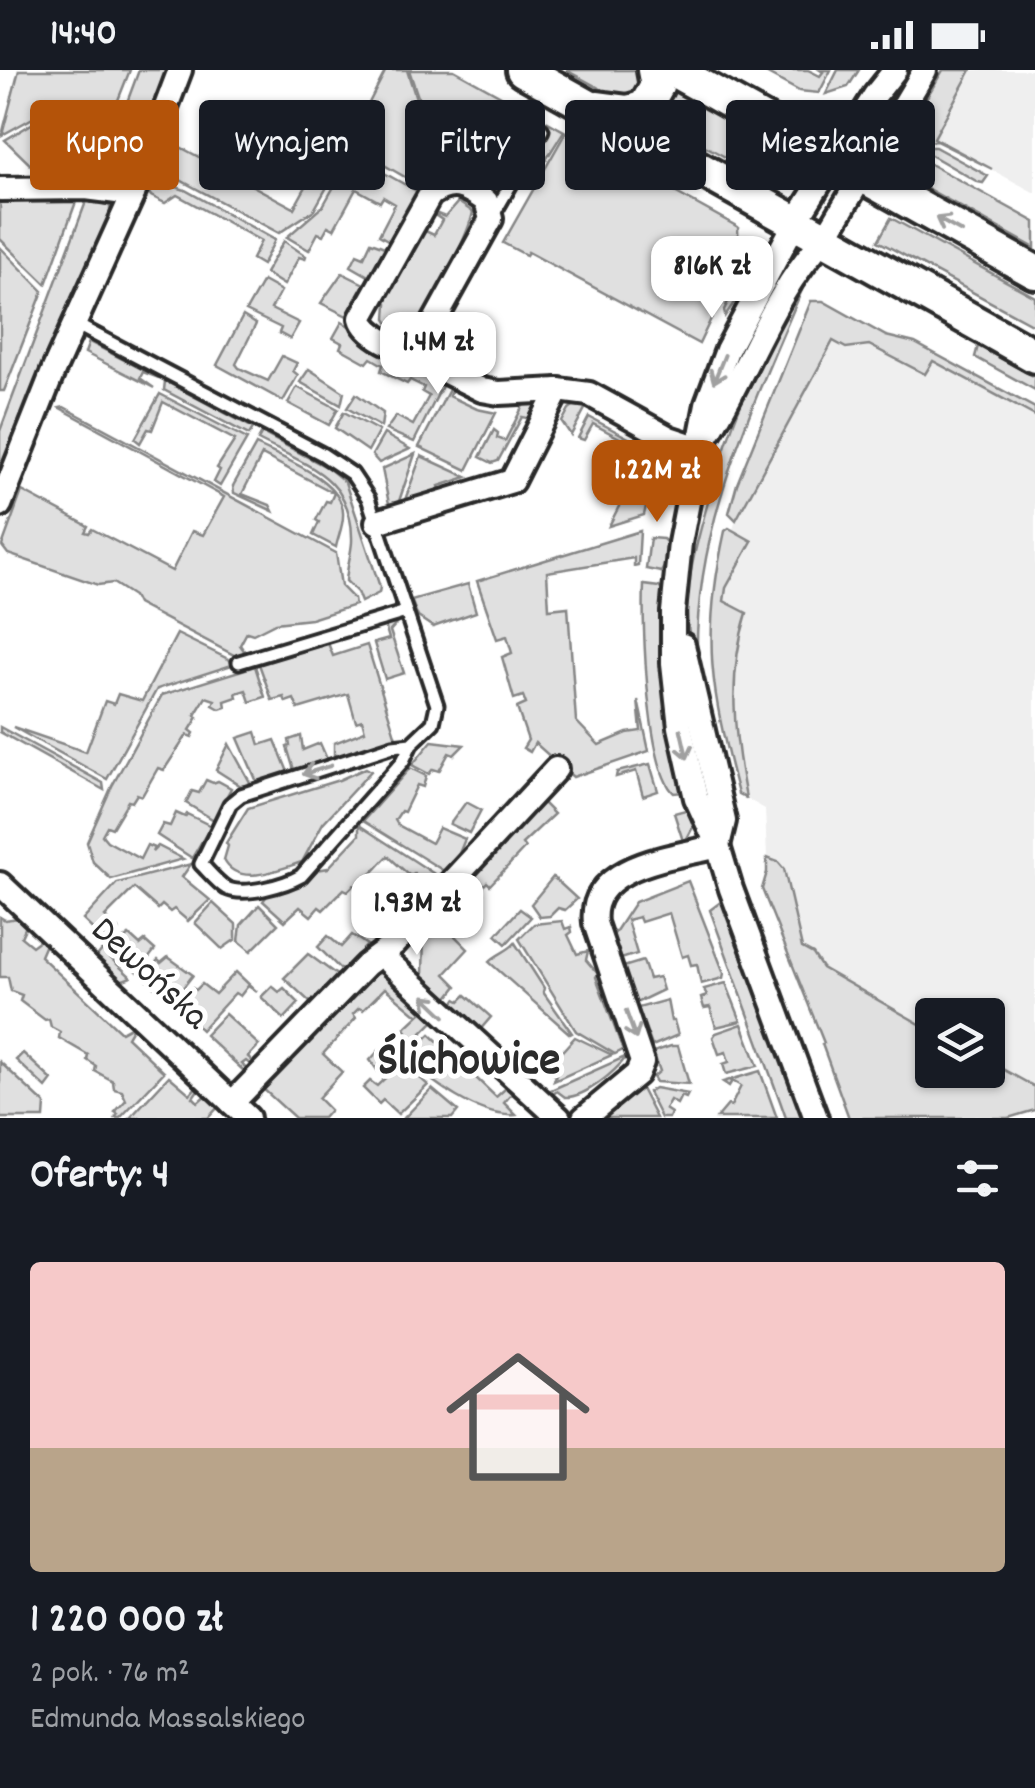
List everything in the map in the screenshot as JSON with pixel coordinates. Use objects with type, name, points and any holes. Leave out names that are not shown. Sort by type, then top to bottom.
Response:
[{"type":"main road","points":[[523,70],[577,100]]},
{"type":"main road","points":[[650,100],[658,86],[654,70]]},
{"type":"main road","points":[[672,70],[726,101]]},
{"type":"main road","points":[[706,171],[1035,356]]},
{"type":"main road","points":[[885,190],[1035,272]]},
{"type":"street","points":[[0,505],[74,324],[133,194],[180,70]]},
{"type":"street","points":[[872,100],[895,70]]},
{"type":"street","points":[[908,100],[925,70]]},
{"type":"street","points":[[452,184],[469,189],[486,200],[491,219],[418,350],[409,352],[361,323],[362,314],[435,191],[452,184]]},
{"type":"street","points":[[0,189],[86,188],[133,194]]},
{"type":"street","points":[[815,190],[727,350],[712,387],[678,555],[673,612],[724,822],[718,846],[816,1118]]},
{"type":"street","points":[[699,448],[724,409],[786,288],[855,190]]},
{"type":"street","points":[[418,350],[436,367],[482,390],[589,394],[669,438],[699,448]]},
{"type":"street","points":[[377,522],[512,481],[558,390]]},
{"type":"street","points":[[240,1110],[366,965],[382,956],[556,768]]},
{"type":"street","points":[[584,1118],[637,1074],[642,1062],[598,933],[595,907],[599,893],[607,882],[622,873],[718,846]]},
{"type":"street","name":"Dewońska","points":[[0,884],[240,1110]]},
{"type":"street","points":[[382,956],[559,1118]]},
{"type":"lane","points":[[491,219],[508,190]]},
{"type":"lane","points":[[74,324],[337,462],[363,489],[438,710],[433,724],[411,744],[403,761],[321,857],[296,879],[237,891],[222,886],[201,864],[230,804],[242,795],[392,746],[411,744]]},
{"type":"lane","points":[[238,662],[406,612]]},
{"type":"shaded area","points":[[19,70],[130,70],[118,100],[30,100],[30,120],[2,135]]},
{"type":"shaded area","points":[[139,70],[170,70],[159,100],[128,100]]},
{"type":"shaded area","points":[[386,70],[407,70],[416,100],[405,100],[405,177],[385,165],[385,100],[371,100]]},
{"type":"shaded area","points":[[409,70],[454,70],[508,100],[419,100]]},
{"type":"shaded area","points":[[566,70],[640,70],[644,96],[612,95]]},
{"type":"shaded area","points":[[760,70],[808,70],[820,76],[820,70],[831,70],[819,93],[799,91]]},
{"type":"shaded area","points":[[838,70],[859,70],[848,87],[826,94]]},
{"type":"shaded area","points":[[943,70],[971,70],[935,136],[935,100],[925,100]]},
{"type":"shaded area","points":[[971,70],[1035,70],[1035,193],[935,139]]},
{"type":"shaded area","points":[[667,85],[695,100],[661,100]]},
{"type":"shaded area","points":[[706,106],[726,117],[726,157],[706,146]]},
{"type":"shaded area","points":[[545,120],[564,131],[545,161],[545,135]]},
{"type":"shaded area","points":[[30,125],[30,164],[5,140]]},
{"type":"shaded area","points":[[565,134],[565,190],[671,190],[738,227],[739,260],[699,344],[528,252],[526,255],[503,243],[533,190],[545,190],[545,169]]},
{"type":"shaded area","points":[[179,146],[199,157],[199,190],[260,190],[294,208],[304,190],[325,190],[314,210],[279,233],[180,180]]},
{"type":"shaded area","points":[[935,147],[988,176],[983,183],[935,157]]},
{"type":"shaded area","points":[[935,167],[1035,222],[1035,248],[930,190],[935,190]]},
{"type":"shaded area","points":[[385,173],[405,185],[405,190],[420,193],[393,243],[379,235],[395,204],[383,197],[380,202],[358,190],[385,190]]},
{"type":"shaded area","points":[[148,190],[185,190],[275,240],[262,265],[252,259],[261,241],[177,195],[165,203]]},
{"type":"shaded area","points":[[332,190],[355,190],[334,229],[328,226],[323,235],[318,233],[309,250],[287,237],[323,206]]},
{"type":"shaded area","points":[[0,199],[77,199],[46,284],[0,239]]},
{"type":"shaded area","points":[[87,199],[110,206],[110,218],[0,475],[0,431]]},
{"type":"shaded area","points":[[458,202],[473,212],[443,283],[421,318],[391,327],[386,319],[387,303],[378,298],[419,228],[434,235],[442,220],[427,210],[445,217]]},
{"type":"shaded area","points":[[891,218],[1035,297],[1035,326],[878,241]]},
{"type":"shaded area","points":[[284,241],[306,256],[299,257],[284,285],[265,273]]},
{"type":"shaded area","points":[[371,242],[390,249],[372,278],[351,266],[357,254],[364,257]]},
{"type":"shaded area","points":[[0,247],[43,291],[4,391],[0,391]]},
{"type":"shaded area","points":[[760,264],[725,316],[724,310],[746,265]]},
{"type":"shaded area","points":[[342,273],[368,286],[347,316],[321,303]]},
{"type":"shaded area","points":[[263,281],[281,291],[271,309],[299,323],[290,339],[279,333],[281,328],[246,311]]},
{"type":"shaded area","points":[[800,288],[745,425],[715,518],[698,614],[697,663],[688,625],[688,588],[705,513],[744,397]]},
{"type":"shaded area","points":[[811,301],[823,301],[886,336],[915,343],[1035,408],[1035,1087],[1005,1070],[1005,998],[915,998],[915,1021],[819,966],[813,954],[802,948],[773,860],[767,858],[765,809],[738,794],[713,688],[710,664],[714,580],[725,531],[733,529],[736,520],[729,513],[737,484]]},
{"type":"shaded area","points":[[811,301],[823,301],[886,336],[915,343],[1035,408],[1035,416],[933,361],[925,374],[869,345],[846,348],[833,341],[736,520],[729,513],[737,484]]},
{"type":"shaded area","points":[[243,316],[256,324],[236,364],[239,368],[268,381],[282,356],[297,363],[293,371],[298,375],[283,401],[217,365]]},
{"type":"shaded area","points":[[342,322],[444,382],[414,442],[386,430],[396,416],[413,425],[429,396],[422,392],[424,387],[410,380],[407,384],[381,371],[383,365],[371,358],[367,363],[340,348],[342,343],[333,338]]},
{"type":"shaded area","points":[[89,342],[159,378],[143,372],[140,378],[154,388],[85,353]]},
{"type":"shaded area","points":[[978,346],[1035,377],[1035,390],[975,357]]},
{"type":"shaded area","points":[[309,369],[344,392],[341,405],[300,382]]},
{"type":"shaded area","points":[[165,381],[253,428],[249,435],[164,390]]},
{"type":"shaded area","points":[[453,382],[449,396],[496,413],[467,470],[419,447]]},
{"type":"shaded area","points":[[297,387],[338,409],[329,425],[288,403]]},
{"type":"shaded area","points":[[160,394],[247,439],[220,486],[214,482],[220,470],[217,468],[235,440],[163,402],[152,430],[148,429],[140,443],[135,439]]},
{"type":"shaded area","points":[[356,394],[383,413],[381,427],[347,408]]},
{"type":"shaded area","points":[[526,400],[540,405],[532,419],[522,417],[498,461],[492,463],[480,457],[494,430],[497,438],[505,441]]},
{"type":"shaded area","points":[[576,404],[587,405],[571,435],[562,422]]},
{"type":"shaded area","points":[[60,408],[336,553],[341,586],[355,605],[311,619],[275,623],[253,634],[247,632],[240,645],[245,652],[236,656],[137,604],[133,596],[113,583],[98,585],[8,554],[2,546],[22,491],[88,526],[85,532],[92,529],[172,571],[192,531],[203,535],[224,497]]},
{"type":"shaded area","points":[[344,412],[379,431],[368,451],[335,428]]},
{"type":"shaded area","points":[[589,417],[638,443],[623,473],[618,470],[631,444],[593,424],[584,440],[578,438]]},
{"type":"shaded area","points":[[262,433],[328,468],[345,482],[379,593],[361,602],[346,581],[351,520],[336,488],[309,466],[258,440]]},
{"type":"shaded area","points":[[384,434],[410,449],[379,463],[372,455]]},
{"type":"shaded area","points":[[256,445],[310,472],[334,492],[343,516],[336,547],[313,535],[319,522],[316,520],[334,493],[262,455],[242,494],[270,505],[273,511],[234,493],[233,486]]},
{"type":"shaded area","points":[[415,454],[396,510],[390,509],[382,469]]},
{"type":"shaded area","points":[[421,456],[467,477],[439,486],[442,496],[402,508]]},
{"type":"shaded area","points":[[640,465],[653,475],[644,515],[609,526]]},
{"type":"shaded area","points":[[729,528],[752,541],[726,588],[724,601],[747,613],[737,659],[734,706],[746,798],[738,794],[712,664],[713,603],[725,531]]},
{"type":"shaded area","points":[[640,531],[638,565],[634,566],[634,558],[547,572],[549,609],[568,607],[576,721],[599,745],[641,731],[638,700],[649,751],[573,777],[535,743],[530,752],[523,748],[528,740],[517,708],[526,704],[523,696],[514,699],[502,657],[512,653],[507,636],[497,639],[477,581]]},
{"type":"shaded area","points":[[650,538],[663,539],[668,544],[661,572],[646,569]]},
{"type":"shaded area","points":[[468,584],[476,612],[433,627],[418,617],[411,600]]},
{"type":"shaded area","points":[[644,585],[663,591],[662,639],[684,792],[674,793],[665,779],[652,727]]},
{"type":"shaded area","points":[[399,621],[390,631],[404,673],[385,679],[374,643],[389,639],[385,625]]},
{"type":"shaded area","points":[[177,634],[230,660],[232,665],[157,689],[107,779],[13,727],[86,752],[105,701],[114,704],[118,694],[142,701]]},
{"type":"shaded area","points":[[328,643],[333,656],[367,645],[396,738],[334,757],[334,743],[365,731],[362,720],[356,722],[348,694],[298,709],[294,699],[272,700],[259,664]]},
{"type":"shaded area","points":[[255,666],[265,697],[250,702],[246,690],[225,701],[226,707],[220,709],[213,705],[215,700],[206,697],[195,715],[198,717],[190,730],[194,733],[192,737],[187,735],[164,770],[158,768],[142,796],[137,794],[132,802],[128,801],[112,828],[107,826],[102,835],[140,859],[147,845],[154,848],[152,852],[158,846],[183,859],[111,879],[93,862],[87,842],[112,786],[162,695]]},
{"type":"shaded area","points":[[0,727],[103,783],[104,790],[0,732]]},
{"type":"shaded area","points":[[256,732],[260,745],[275,740],[288,772],[257,782],[238,738]]},
{"type":"shaded area","points":[[301,736],[303,750],[320,743],[327,759],[294,770],[287,747],[289,740]]},
{"type":"shaded area","points":[[432,741],[464,745],[454,755],[449,753],[439,771],[433,769],[429,774],[412,765]]},
{"type":"shaded area","points":[[229,744],[251,784],[241,786],[216,770]]},
{"type":"shaded area","points":[[650,764],[658,791],[643,796],[636,771],[616,777],[617,772]]},
{"type":"shaded area","points":[[366,768],[371,771],[323,823],[302,862],[249,875],[230,868],[224,860],[226,843],[248,808]]},
{"type":"shaded area","points":[[410,768],[426,776],[423,787],[417,785],[404,812],[395,820],[431,843],[439,828],[465,839],[458,856],[444,871],[363,821]]},
{"type":"shaded area","points":[[206,780],[231,788],[214,820],[186,803],[192,791],[199,793]]},
{"type":"shaded area","points":[[541,801],[554,814],[522,844],[525,848],[490,885],[487,882],[480,890],[483,894],[449,930],[468,949],[445,974],[457,986],[446,1000],[423,979],[424,927]]},
{"type":"shaded area","points":[[466,802],[481,810],[469,833],[450,824]]},
{"type":"shaded area","points":[[689,809],[693,827],[684,844],[674,813]]},
{"type":"shaded area","points":[[176,813],[211,826],[192,858],[157,835],[163,824],[170,826]]},
{"type":"shaded area","points":[[359,825],[436,875],[435,883],[407,915],[399,906],[422,880],[414,873],[410,876],[388,856],[358,888],[354,885],[348,891],[344,889],[311,916],[300,907],[285,921],[263,901],[270,892],[300,886],[317,870],[328,868],[359,835]]},
{"type":"shaded area","points":[[767,858],[784,869],[802,948],[813,954],[822,968],[915,1021],[915,1088],[1005,1088],[1005,1070],[1035,1087],[1035,1110],[1008,1118],[849,1118],[824,1043],[762,889]]},
{"type":"shaded area","points":[[191,864],[182,877],[210,900],[188,921],[174,909],[170,912],[162,905],[158,909],[134,888],[105,917],[119,930],[107,943],[83,920],[117,883]]},
{"type":"shaded area","points":[[553,877],[577,899],[565,910],[558,908],[550,916],[540,917],[531,904]]},
{"type":"shaded area","points":[[688,881],[724,973],[723,978],[701,984],[697,964],[691,965],[688,955],[682,957],[669,913],[641,922],[639,917],[627,920],[637,954],[621,959],[612,937],[635,902]]},
{"type":"shaded area","points":[[722,901],[805,1118],[786,1118],[710,910]]},
{"type":"shaded area","points":[[213,903],[236,924],[236,939],[222,949],[195,923]]},
{"type":"shaded area","points":[[259,905],[278,924],[251,951],[239,941],[241,925]]},
{"type":"shaded area","points":[[520,909],[531,917],[506,944],[496,935]]},
{"type":"shaded area","points":[[389,912],[402,924],[375,942],[362,930],[372,919],[377,924]]},
{"type":"shaded area","points":[[0,917],[18,918],[27,924],[21,937],[32,946],[40,940],[46,942],[40,956],[121,1032],[134,1025],[127,1037],[164,1072],[120,1118],[115,1118],[115,1112],[126,1100],[122,1091],[114,1089],[113,1081],[95,1071],[88,1055],[59,1038],[60,1032],[51,1027],[49,1019],[20,1001],[22,995],[11,991],[8,977],[0,977]]},
{"type":"shaded area","points":[[562,921],[565,929],[571,927],[568,935],[577,954],[588,951],[586,960],[598,974],[623,1050],[615,1054],[576,1031],[519,939],[534,924]]},
{"type":"shaded area","points":[[129,935],[140,945],[145,941],[155,950],[138,972],[112,948]]},
{"type":"shaded area","points":[[352,935],[367,945],[342,971],[318,947],[328,936],[341,947]]},
{"type":"shaded area","points":[[515,943],[543,992],[572,1033],[489,962]]},
{"type":"shaded area","points":[[102,950],[131,977],[118,982],[94,960]]},
{"type":"shaded area","points":[[308,954],[338,976],[312,1004],[284,978]]},
{"type":"shaded area","points":[[168,957],[193,975],[171,1003],[143,976],[158,960],[161,963]]},
{"type":"shaded area","points":[[643,961],[649,979],[659,977],[663,990],[636,1003],[623,967]]},
{"type":"shaded area","points":[[236,972],[257,992],[248,986],[240,996],[235,993],[201,1030],[176,1006],[192,988],[196,990],[202,984],[215,994]]},
{"type":"shaded area","points":[[380,973],[435,1020],[413,1042],[405,1028],[420,1014],[385,988],[363,1010],[359,1008],[353,1014],[356,1018],[323,1054],[342,1072],[318,1098],[330,1110],[323,1118],[295,1118],[262,1088],[373,974]]},
{"type":"shaded area","points":[[726,983],[741,1021],[716,1027],[710,1007],[704,1008],[701,998],[707,996],[704,989]]},
{"type":"shaded area","points":[[272,986],[279,992],[284,988],[299,1003],[284,1019],[261,997]]},
{"type":"shaded area","points":[[466,995],[491,1017],[479,1031],[452,1006],[456,999],[460,1001]]},
{"type":"shaded area","points":[[667,1000],[678,1035],[652,1046],[638,1008]]},
{"type":"shaded area","points":[[225,1014],[259,1045],[248,1057],[254,1062],[242,1064],[245,1072],[205,1035]]},
{"type":"shaded area","points":[[742,1024],[758,1066],[726,1074],[726,1052],[719,1054],[713,1037]]},
{"type":"shaded area","points":[[394,1034],[408,1047],[380,1074],[370,1060]]},
{"type":"shaded area","points":[[430,1034],[496,1097],[512,1088],[514,1091],[504,1103],[516,1115],[471,1105],[405,1059]]},
{"type":"shaded area","points":[[575,1037],[612,1055],[554,1081],[556,1075],[545,1070]]},
{"type":"shaded area","points":[[678,1046],[689,1084],[656,1082],[653,1077],[660,1071],[653,1052]]},
{"type":"shaded area","points":[[23,1053],[52,1080],[46,1088],[16,1060]]},
{"type":"shaded area","points":[[627,1056],[590,1089],[565,1097],[557,1091],[547,1099],[542,1094]]},
{"type":"shaded area","points":[[0,1062],[45,1104],[44,1118],[0,1118]]},
{"type":"shaded area","points":[[402,1062],[428,1085],[398,1114],[383,1100],[379,1104],[363,1088],[370,1081],[377,1086]]},
{"type":"shaded area","points":[[760,1071],[777,1118],[717,1118],[731,1106],[741,1086],[723,1082]]},
{"type":"shaded area","points":[[169,1076],[190,1094],[198,1085],[193,1097],[198,1102],[208,1093],[220,1105],[208,1118],[130,1118]]},
{"type":"shaded area","points":[[640,1087],[656,1118],[604,1118]]},
{"type":"shaded area","points":[[655,1088],[688,1094],[686,1098],[681,1096],[677,1104],[670,1100],[665,1109],[671,1113],[669,1118],[661,1118],[648,1092]]},
{"type":"shaded area","points":[[432,1089],[458,1111],[452,1118],[404,1118]]},
{"type":"district","name":"Ślichowice","points":[[469,1063]]}]
